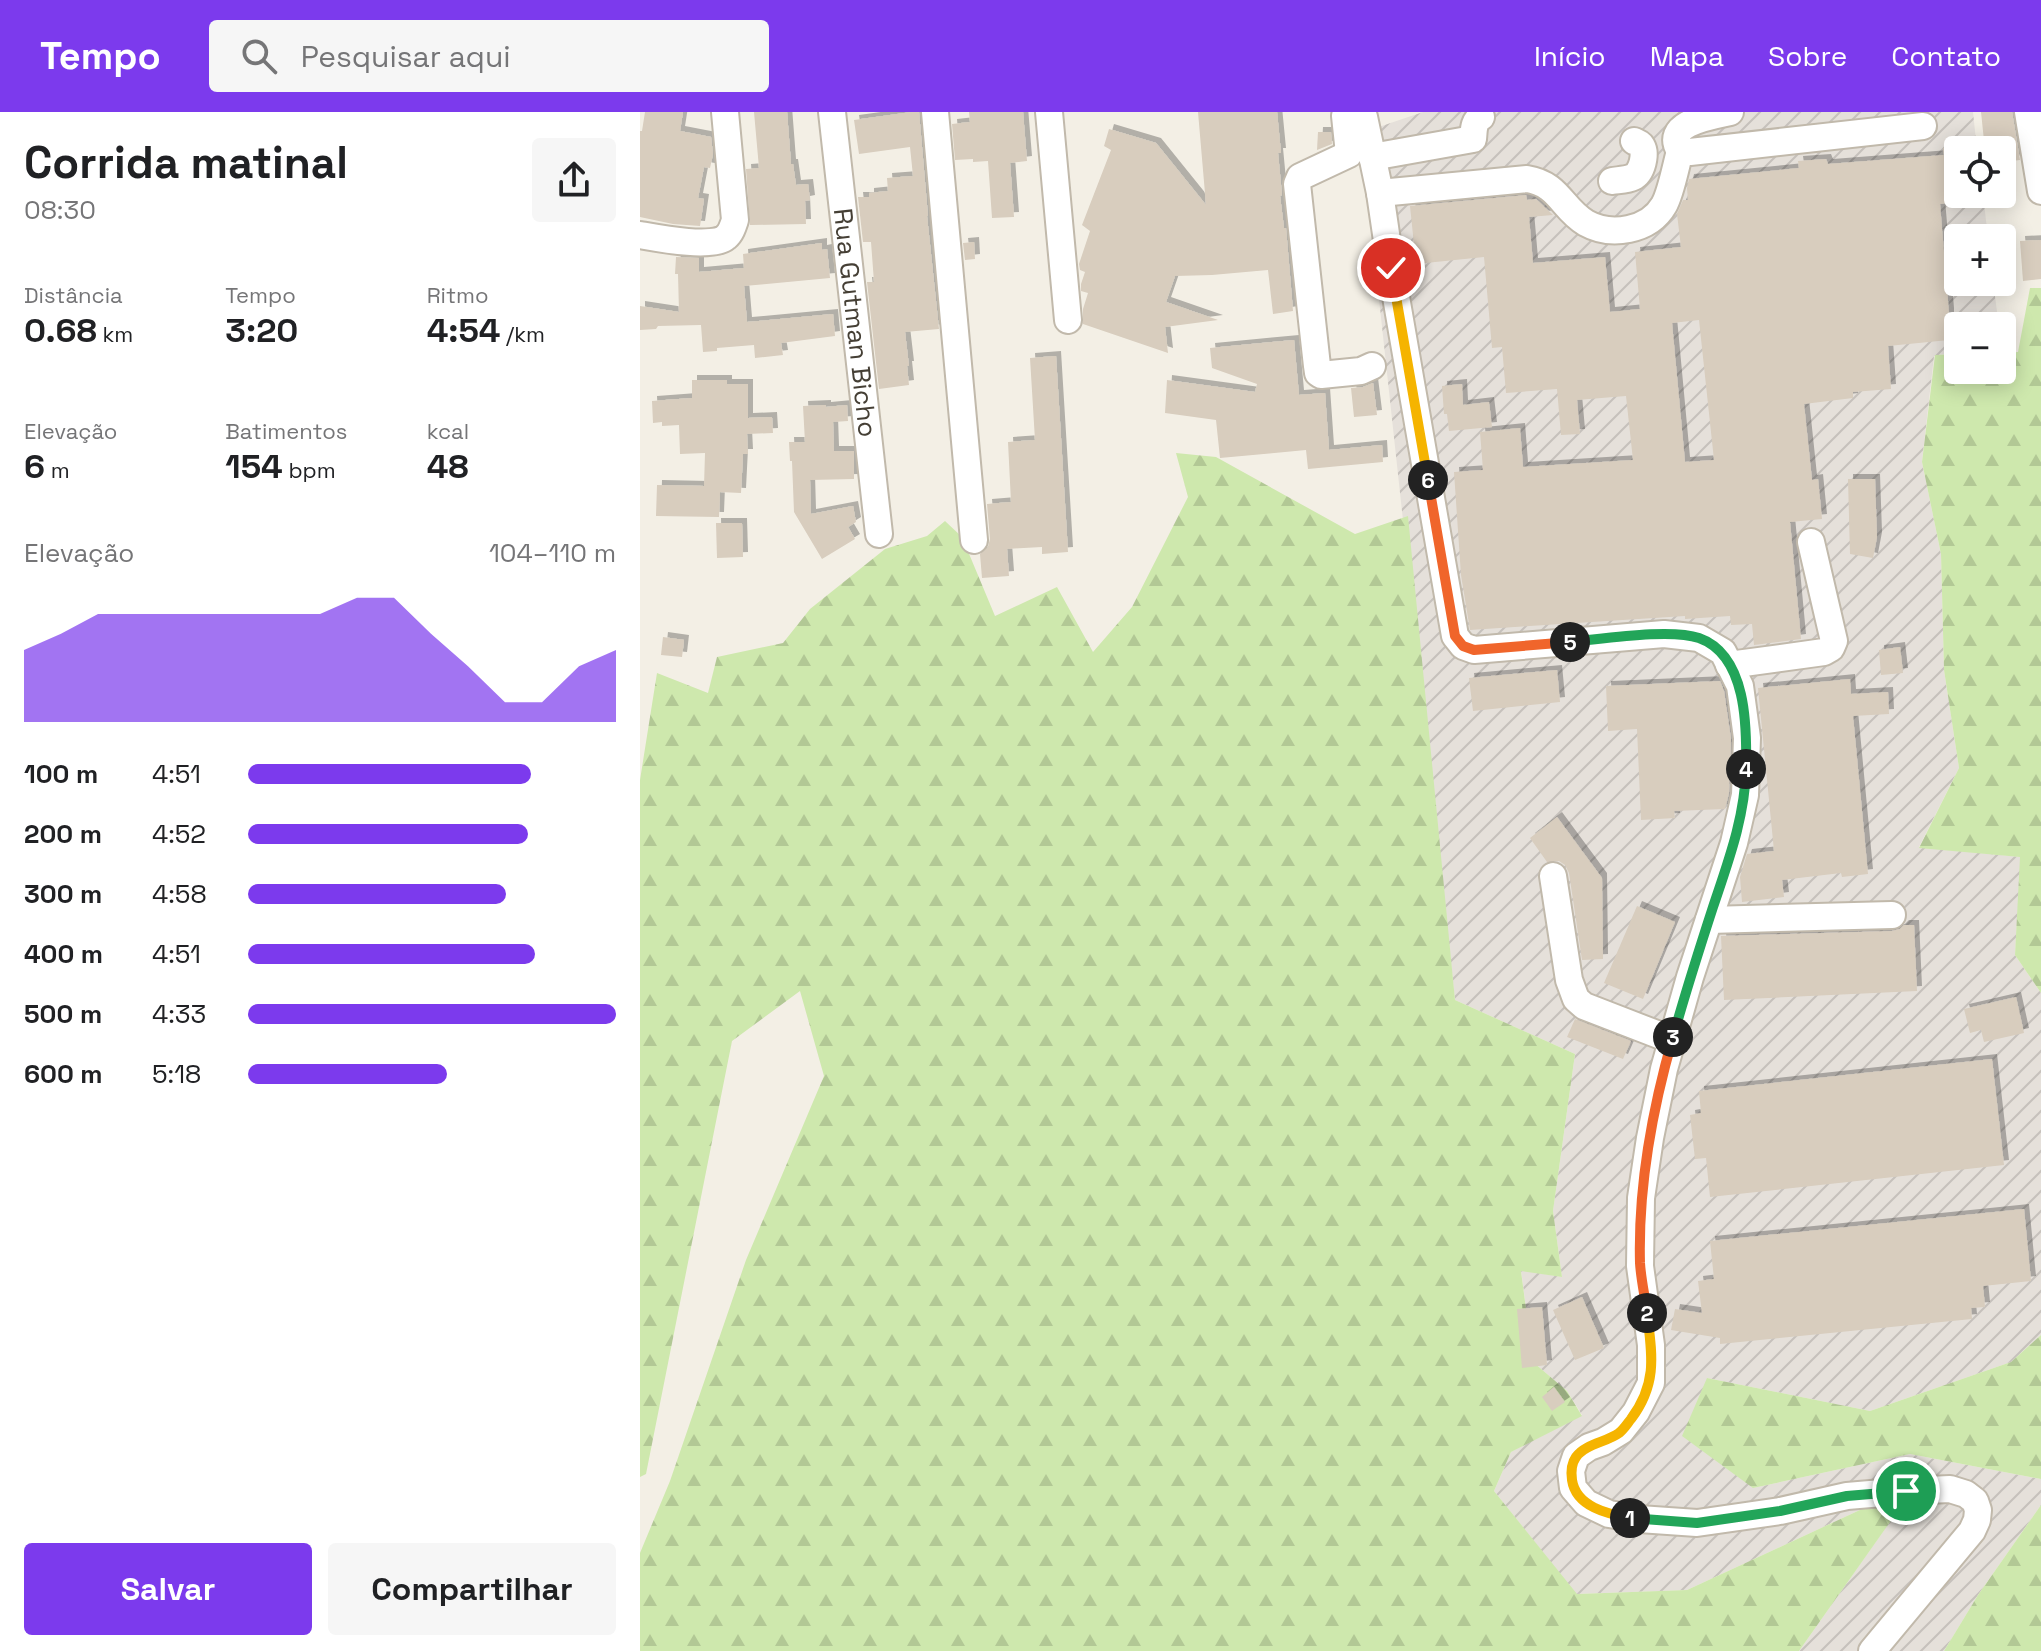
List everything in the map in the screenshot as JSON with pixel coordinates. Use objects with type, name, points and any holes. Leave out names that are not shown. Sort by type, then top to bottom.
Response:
[{"type":"street","points":[[640,235],[677,241],[719,241],[731,230],[735,220],[725,112]]},
{"type":"street","name":"Rua Gutman Bicho","points":[[832,112],[879,534]]},
{"type":"street","points":[[935,112],[974,540]]},
{"type":"street","points":[[1049,112],[1068,320]]},
{"type":"street","points":[[1380,193],[1527,179],[1547,186],[1585,222],[1610,231],[1633,228],[1651,219],[1664,205],[1680,151],[1676,142],[1681,129],[1693,122],[1730,112]]},
{"type":"street","points":[[2028,112],[2041,191]]},
{"type":"street","points":[[1355,114],[1372,157],[1380,193],[1455,636],[1463,646],[1474,650],[1664,634],[1699,638],[1723,652],[1740,686],[1747,738],[1745,795],[1734,843],[1664,1069],[1641,1198],[1640,1266],[1651,1345],[1651,1383],[1636,1412],[1621,1431],[1576,1456],[1571,1471],[1573,1488],[1586,1503],[1609,1514],[1697,1523],[1780,1511],[1847,1496],[1950,1489],[1966,1494],[1975,1501],[1978,1510],[1972,1531],[1872,1651]]},
{"type":"street","points":[[1355,114],[1349,154],[1298,181],[1318,373],[1361,371],[1372,366]]},
{"type":"street","points":[[1680,151],[1923,126]]},
{"type":"street","points":[[1372,157],[1479,136]]},
{"type":"street","points":[[1612,181],[1632,178],[1639,172],[1642,147],[1634,141]]},
{"type":"street","points":[[1729,665],[1824,652],[1831,648],[1834,641],[1811,542]]},
{"type":"street","points":[[1553,876],[1569,980],[1576,999],[1584,1006],[1672,1040]]},
{"type":"street","points":[[1709,920],[1892,915]]},
{"type":"shaded area","points":[[1423,112],[1973,112],[1976,136],[1944,136],[1944,208],[1985,208],[1986,224],[1944,224],[1944,296],[1995,296],[1997,312],[1944,312],[1944,354],[1934,356],[1922,462],[1941,554],[1944,670],[1959,768],[1919,847],[2021,857],[2015,955],[2041,993],[2041,1335],[2011,1362],[1870,1411],[1707,1378],[1753,1488],[1910,1454],[2041,1479],[2041,1505],[1978,1595],[1944,1651],[1799,1651],[1894,1516],[1875,1503],[1687,1590],[1576,1594],[1494,1491],[1511,1452],[1582,1415],[1567,1391],[1533,1362],[1521,1270],[1562,1277],[1553,1211],[1575,1054],[1455,1000],[1361,133]]},
{"type":"green space","points":[[2030,288],[2041,288],[2041,993],[2015,955],[2020,857],[1919,848],[1959,768],[1944,670],[1941,554],[1922,462],[1935,355],[1944,355],[1944,384],[2016,384],[2018,352]]},
{"type":"green space","points":[[1176,453],[1216,457],[1355,534],[1408,516],[1455,1000],[1575,1054],[1553,1211],[1562,1277],[1521,1271],[1533,1362],[1567,1391],[1582,1416],[1511,1452],[1494,1491],[1577,1594],[1687,1590],[1875,1503],[1895,1515],[1799,1651],[640,1651],[640,1553],[670,1481],[746,1260],[824,1076],[800,991],[732,1041],[646,1474],[640,1477],[640,780],[657,673],[708,693],[717,657],[783,643],[810,609],[885,549],[927,536],[945,521],[962,537],[995,616],[1057,587],[1093,652],[1132,607],[1188,497]]},
{"type":"green space","points":[[2041,1335],[2041,1479],[1910,1454],[1753,1488],[1682,1436],[1707,1378],[1870,1411],[2011,1362]]},
{"type":"green space","points":[[2041,1505],[2041,1651],[1944,1651],[1978,1595]]},
{"type":"building","points":[[645,112],[683,112],[680,131],[711,137],[713,154],[710,168],[704,167],[698,198],[704,199],[700,226],[640,217],[640,131]]},
{"type":"building","points":[[754,112],[787,112],[796,185],[808,184],[810,200],[805,201],[806,224],[750,225],[746,169],[759,168]]},
{"type":"building","points":[[919,112],[939,329],[905,332],[909,385],[879,389],[867,282],[874,282],[871,242],[863,242],[858,197],[888,191],[887,178],[913,176],[910,147],[859,154],[854,120]]},
{"type":"building","points":[[969,112],[1023,112],[1027,161],[1010,163],[1014,217],[992,218],[988,161],[955,160],[952,124],[970,122]]},
{"type":"building","points":[[1198,112],[1277,112],[1281,153],[1278,153],[1280,196],[1293,311],[1273,314],[1268,270],[1175,276],[1166,302],[1218,320],[1165,327],[1168,353],[1083,324],[1088,293],[1081,291],[1085,272],[1080,270],[1079,264],[1090,231],[1082,225],[1111,150],[1104,146],[1109,129],[1156,143],[1206,205]]},
{"type":"building","points":[[1981,112],[2012,112],[2016,136],[1984,136]]},
{"type":"building","points":[[1318,132],[1331,132],[1332,144],[1317,150]]},
{"type":"building","points":[[2016,136],[2020,160],[2016,160]]},
{"type":"building","points":[[1944,155],[1944,204],[1940,204],[1944,296],[1948,296],[1949,312],[1944,312],[1944,340],[1888,346],[1891,389],[1853,392],[1853,398],[1804,404],[1812,480],[1818,479],[1822,519],[1790,522],[1801,639],[1754,645],[1752,624],[1731,625],[1730,616],[1685,619],[1685,616],[1470,630],[1461,575],[1454,472],[1483,470],[1480,432],[1520,428],[1523,467],[1633,460],[1626,396],[1577,400],[1580,434],[1561,435],[1557,389],[1506,393],[1502,347],[1492,348],[1484,257],[1416,264],[1410,206],[1526,195],[1527,200],[1536,199],[1553,215],[1529,217],[1533,263],[1605,257],[1610,312],[1640,309],[1635,252],[1681,247],[1677,214],[1683,200],[1688,200],[1689,179],[1799,168],[1798,161],[1826,159],[1828,164]],"holes":[[[1699,320],[1714,460],[1685,462],[1672,323]]]},
{"type":"building","points":[[2041,240],[2041,279],[2023,281],[2020,241]]},
{"type":"building","points":[[974,242],[975,259],[965,260],[963,243]]},
{"type":"building","points":[[822,243],[822,250],[827,249],[830,278],[744,286],[747,322],[833,314],[835,336],[781,343],[783,355],[755,358],[754,345],[703,352],[701,325],[658,326],[656,329],[640,330],[640,306],[679,312],[676,257],[699,258],[699,272],[744,268],[743,254]]},
{"type":"building","points":[[1294,340],[1299,395],[1325,393],[1329,450],[1382,445],[1383,462],[1308,469],[1306,450],[1220,458],[1216,420],[1165,413],[1167,380],[1255,392],[1257,384],[1212,368],[1210,348]]},
{"type":"building","points":[[1056,356],[1068,552],[1042,554],[1042,547],[1007,549],[1009,576],[982,578],[980,554],[988,547],[990,539],[987,504],[1011,502],[1008,442],[1035,440],[1030,358]]},
{"type":"building","points":[[692,380],[727,380],[727,384],[748,384],[748,418],[772,417],[773,433],[747,434],[748,454],[743,454],[741,493],[720,492],[719,517],[656,516],[657,485],[704,486],[705,453],[680,454],[679,425],[653,423],[652,401],[692,398]]},
{"type":"building","points":[[1373,383],[1377,415],[1354,417],[1351,388]]},
{"type":"building","points":[[1462,384],[1463,405],[1489,402],[1492,427],[1449,431],[1442,386]]},
{"type":"building","points":[[847,405],[848,421],[833,422],[834,451],[854,451],[854,479],[810,480],[811,514],[853,506],[856,522],[848,527],[855,539],[822,559],[794,512],[789,442],[805,442],[803,406]]},
{"type":"building","points":[[1848,479],[1875,479],[1877,537],[1873,558],[1850,554]]},
{"type":"building","points":[[716,523],[742,523],[743,557],[717,558]]},
{"type":"building","points":[[663,637],[684,640],[682,657],[661,655]]},
{"type":"building","points":[[1900,647],[1903,673],[1881,675],[1879,650]]},
{"type":"building","points":[[1557,670],[1560,702],[1473,711],[1469,678]]},
{"type":"building","points":[[1850,679],[1851,694],[1888,692],[1889,714],[1853,716],[1868,874],[1842,877],[1841,873],[1782,880],[1784,897],[1742,902],[1740,877],[1747,854],[1774,851],[1758,688]]},
{"type":"building","points":[[1720,681],[1731,739],[1729,793],[1725,809],[1674,811],[1675,818],[1641,820],[1637,729],[1608,731],[1606,686]]},
{"type":"building","points":[[1557,817],[1602,878],[1603,959],[1582,960],[1569,873],[1559,861],[1547,862],[1530,838]]},
{"type":"building","points":[[1637,906],[1675,922],[1643,999],[1604,983]]},
{"type":"building","points":[[1904,925],[1914,925],[1917,991],[1724,1000],[1721,936],[1892,931]]},
{"type":"building","points":[[2016,997],[2024,1033],[1984,1042],[1981,1030],[1970,1033],[1964,1009]]},
{"type":"building","points":[[1575,1019],[1631,1041],[1623,1059],[1567,1037]]},
{"type":"building","points":[[1992,1059],[2004,1165],[1710,1197],[1706,1158],[1695,1159],[1690,1115],[1701,1113],[1699,1091]]},
{"type":"building","points":[[2024,1209],[2031,1281],[1983,1286],[1985,1307],[1971,1308],[1972,1319],[1720,1344],[1720,1338],[1671,1330],[1675,1309],[1702,1313],[1698,1281],[1714,1279],[1710,1241]]},
{"type":"building","points":[[1582,1297],[1604,1348],[1575,1360],[1553,1310]]},
{"type":"building","points":[[1542,1307],[1547,1365],[1522,1368],[1517,1309]]},
{"type":"building","points":[[1554,1387],[1565,1402],[1552,1411],[1542,1397]]},
{"type":"route","points":[[1391,268],[1455,636],[1463,646],[1474,650],[1664,634],[1699,638],[1723,652],[1740,686],[1747,738],[1745,795],[1734,843],[1664,1069],[1641,1198],[1640,1266],[1651,1345],[1651,1383],[1636,1412],[1621,1431],[1576,1456],[1571,1471],[1573,1488],[1586,1503],[1609,1514],[1697,1523],[1780,1511],[1847,1496],[1906,1491]]}]
